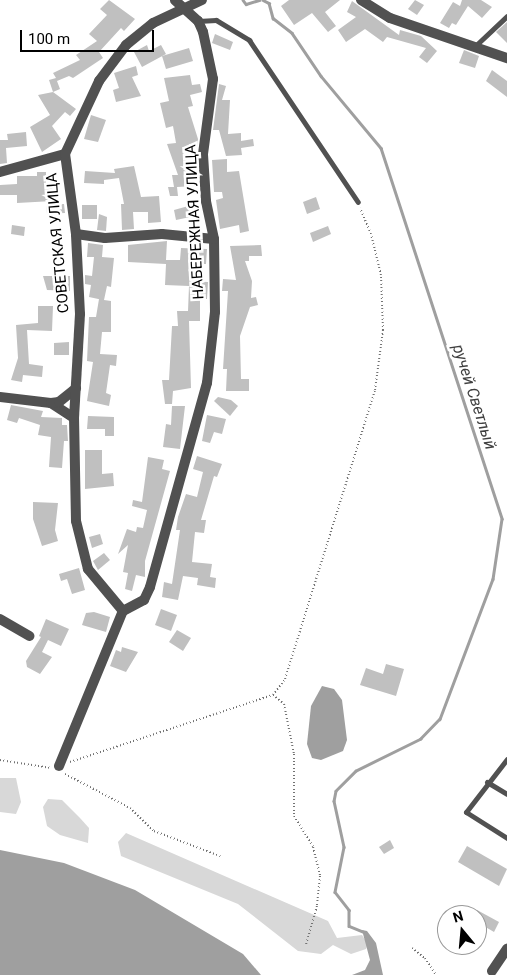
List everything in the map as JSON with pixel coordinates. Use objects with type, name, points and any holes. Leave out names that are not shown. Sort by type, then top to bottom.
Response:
[{"type":"street","points":[[175,0],[198,21]]},
{"type":"street","name":"СОВЕТСКАЯ УЛИЦА","points":[[123,612],[96,581],[84,559],[74,507],[74,418],[80,314],[76,234],[65,154],[112,61],[138,34],[183,8],[202,0]]},
{"type":"street","points":[[361,0],[390,18],[506,57]]},
{"type":"street","name":"НАБЕРЕЖНАЯ УЛИЦА","points":[[123,612],[148,595],[207,383],[215,312],[214,239],[206,201],[204,154],[212,79],[198,21]]},
{"type":"street","name":"СОВЕТСКАЯ УЛИЦА","points":[[0,172],[65,154]]},
{"type":"street","points":[[76,234],[105,238],[162,234],[214,239]]},
{"type":"street","points":[[0,397],[51,403],[59,402],[76,388]]},
{"type":"street","points":[[51,403],[74,418]]},
{"type":"street","points":[[59,766],[123,612]]},
{"type":"street","points":[[0,619],[30,636]]},
{"type":"street","points":[[492,971],[507,949]]},
{"type":"lane","points":[[474,47],[507,16]]},
{"type":"lane","points":[[198,21],[216,20],[249,40],[358,202]]},
{"type":"lane","points":[[507,759],[487,782],[466,812],[507,838]]},
{"type":"lane","points":[[487,782],[507,794]]},
{"type":"path","points":[[0,760],[46,770],[274,695],[285,679],[375,390],[383,330],[381,275],[371,234],[358,202]]},
{"type":"path","points":[[274,695],[284,704],[294,754],[294,816],[313,847],[320,876],[317,906],[306,944]]},
{"type":"path","points":[[59,766],[69,778],[130,808],[154,831],[220,856]]},
{"type":"path","points":[[412,948],[425,958],[436,975]]},
{"type":"shaded area","points":[[322,686],[334,689],[342,700],[347,740],[343,751],[321,760],[312,758],[307,744],[311,706]]},
{"type":"shaded area","points":[[0,778],[16,778],[21,802],[16,814],[0,812]]},
{"type":"shaded area","points":[[48,799],[62,800],[80,818],[89,828],[88,843],[60,835],[47,826],[43,807]]},
{"type":"shaded area","points":[[126,833],[328,921],[337,938],[362,935],[368,944],[366,949],[351,954],[333,945],[321,954],[298,951],[238,904],[121,856],[118,842]]},
{"type":"shaded area","points":[[0,850],[64,863],[135,890],[243,954],[261,975],[0,975]]},
{"type":"shaded area","points":[[362,930],[367,931],[376,943],[383,975],[352,975],[365,970],[370,960]]},
{"type":"building","points":[[109,0],[135,19],[124,31],[121,28],[99,52],[103,58],[73,78],[69,76],[57,81],[60,89],[53,92],[49,80],[56,78],[53,73],[80,60],[76,55],[97,41],[89,34],[107,15],[100,9]]},
{"type":"building","points":[[289,0],[340,0],[325,12],[336,26],[328,32],[312,13],[294,25],[281,6]]},
{"type":"building","points":[[415,0],[424,5],[417,15],[408,9]]},
{"type":"building","points":[[462,0],[481,0],[492,7],[482,18],[468,6],[456,25],[452,23],[449,28],[440,23],[453,2],[460,6]]},
{"type":"building","points":[[352,1],[399,35],[400,30],[421,36],[437,51],[427,63],[419,57],[426,48],[387,37],[383,42],[365,29],[346,42],[338,30],[356,17],[347,12]]},
{"type":"building","points":[[507,22],[507,43],[496,32]]},
{"type":"building","points":[[215,34],[233,42],[230,50],[212,43]]},
{"type":"building","points":[[147,45],[149,51],[161,45],[166,54],[142,67],[134,52]]},
{"type":"building","points":[[189,48],[193,61],[166,69],[162,56]]},
{"type":"building","points":[[464,50],[479,56],[475,68],[459,63]]},
{"type":"building","points":[[136,66],[138,75],[132,77],[141,96],[116,102],[113,90],[119,88],[114,73]]},
{"type":"building","points":[[492,70],[507,81],[507,97],[486,81]]},
{"type":"building","points":[[190,75],[192,85],[200,84],[202,92],[190,95],[193,106],[188,107],[198,139],[197,148],[185,148],[183,152],[190,174],[195,173],[196,186],[177,187],[178,196],[170,196],[168,187],[174,187],[172,175],[178,175],[167,144],[176,143],[173,126],[166,128],[160,103],[169,101],[164,78]]},
{"type":"building","points":[[219,84],[226,86],[222,100],[230,100],[228,134],[241,133],[241,141],[253,139],[254,146],[241,148],[242,155],[226,156],[219,130],[213,130]]},
{"type":"building","points":[[53,92],[76,109],[70,116],[65,112],[52,126],[61,139],[42,152],[30,127],[50,115],[38,95]]},
{"type":"building","points":[[91,115],[106,120],[98,142],[84,139]]},
{"type":"building","points":[[26,132],[27,146],[6,148],[7,163],[0,164],[0,140],[8,140],[7,134]]},
{"type":"building","points":[[227,159],[227,172],[239,171],[249,231],[240,233],[239,225],[220,229],[216,200],[223,198],[222,192],[214,192],[212,160]]},
{"type":"building","points":[[134,166],[141,197],[159,196],[161,222],[148,223],[148,212],[133,212],[134,229],[122,230],[121,204],[124,204],[119,178],[104,180],[104,184],[84,183],[85,171],[115,173],[114,169]]},
{"type":"building","points":[[37,172],[46,172],[46,185],[52,185],[53,201],[17,203],[17,195],[0,195],[0,185],[17,184],[17,176],[37,176]]},
{"type":"building","points":[[316,197],[320,209],[307,214],[303,202]]},
{"type":"building","points":[[64,204],[65,213],[47,214],[46,205]]},
{"type":"building","points":[[82,205],[97,205],[97,219],[82,219]]},
{"type":"building","points":[[192,205],[195,216],[176,220],[174,210]]},
{"type":"building","points":[[99,214],[107,217],[106,231],[97,230]]},
{"type":"building","points":[[12,225],[25,227],[24,236],[11,234]]},
{"type":"building","points":[[328,226],[331,234],[313,242],[310,233]]},
{"type":"building","points":[[167,241],[166,260],[180,260],[181,248],[207,249],[206,264],[190,264],[190,281],[208,282],[207,299],[200,299],[200,321],[189,321],[191,388],[173,391],[172,404],[165,404],[162,380],[169,380],[172,326],[178,326],[177,311],[188,311],[189,286],[165,285],[166,264],[128,262],[128,245]]},
{"type":"building","points":[[88,243],[103,245],[102,257],[114,258],[111,287],[107,286],[104,300],[111,301],[111,332],[102,332],[100,354],[117,355],[116,366],[110,365],[106,393],[111,395],[109,406],[87,401],[93,362],[87,361],[89,317],[96,317],[99,299],[89,297],[91,285],[85,284],[85,275],[92,276],[94,257],[87,257]]},
{"type":"building","points":[[261,245],[262,256],[249,256],[249,261],[245,261],[252,281],[251,298],[256,297],[258,305],[250,307],[240,336],[241,379],[249,379],[249,391],[226,391],[227,369],[223,369],[228,291],[222,291],[223,279],[236,280],[230,246]]},
{"type":"building","points":[[43,276],[70,276],[70,291],[47,290]]},
{"type":"building","points":[[38,306],[53,306],[52,331],[27,330],[29,364],[43,366],[42,377],[23,375],[22,382],[11,380],[18,358],[16,325],[38,323]]},
{"type":"building","points":[[69,342],[69,355],[54,355],[54,343]]},
{"type":"building","points":[[218,397],[231,400],[238,406],[230,416],[214,401]]},
{"type":"building","points":[[11,405],[43,411],[41,417],[62,418],[62,425],[67,425],[68,441],[64,441],[62,468],[49,467],[51,437],[38,435],[40,425],[19,418],[17,423],[7,420]]},
{"type":"building","points":[[172,406],[185,406],[180,449],[163,447],[166,424],[171,425]]},
{"type":"building","points":[[207,415],[226,419],[222,434],[214,432],[210,443],[202,441]]},
{"type":"building","points":[[88,416],[114,417],[114,436],[105,436],[105,429],[87,429]]},
{"type":"building","points":[[85,450],[102,450],[102,474],[113,473],[114,486],[85,489]]},
{"type":"building","points":[[197,456],[222,464],[217,477],[214,476],[201,520],[206,520],[204,533],[195,532],[192,562],[212,564],[210,577],[216,578],[215,588],[197,585],[198,578],[183,576],[178,600],[162,597],[164,582],[172,584],[180,530],[176,530],[178,517],[186,494],[197,497],[203,472],[193,469]]},
{"type":"building","points":[[148,457],[164,460],[162,469],[170,471],[145,561],[145,577],[136,575],[132,591],[125,589],[128,573],[123,572],[128,545],[118,554],[127,529],[136,532],[137,527],[143,528],[147,510],[132,506],[133,500],[142,502]]},
{"type":"building","points":[[33,502],[58,503],[55,530],[58,541],[42,546],[33,519]]},
{"type":"building","points":[[100,534],[103,544],[92,548],[89,537]]},
{"type":"building","points":[[104,553],[110,560],[98,570],[93,561]]},
{"type":"building","points":[[79,568],[85,590],[72,594],[67,579],[61,581],[59,574]]},
{"type":"building","points":[[161,609],[177,615],[171,631],[155,625]]},
{"type":"building","points":[[94,612],[110,617],[106,632],[82,625],[86,613]]},
{"type":"building","points":[[46,619],[69,629],[61,646],[48,640],[42,652],[52,657],[40,674],[27,667],[26,661],[41,637],[39,636]]},
{"type":"building","points":[[177,630],[191,638],[183,651],[169,642]]},
{"type":"building","points":[[122,647],[138,652],[126,672],[110,666],[116,650],[121,652]]},
{"type":"building","points":[[386,664],[404,669],[396,696],[360,685],[366,668],[383,674]]},
{"type":"building","points":[[390,840],[394,848],[384,854],[379,847]]},
{"type":"building","points":[[467,846],[507,869],[499,886],[458,862]]},
{"type":"building","points":[[487,915],[499,922],[494,932],[487,928]]},
{"type":"waterway","name":"ручей Светлый","points":[[243,0],[246,4],[259,0]]},
{"type":"waterway","name":"ручей Светлый","points":[[263,0],[269,3],[273,18],[292,33],[321,76],[381,148],[502,519],[493,579],[440,719],[421,739],[356,771],[336,791],[334,801],[344,847],[335,892],[349,910],[349,926],[364,932]]}]
